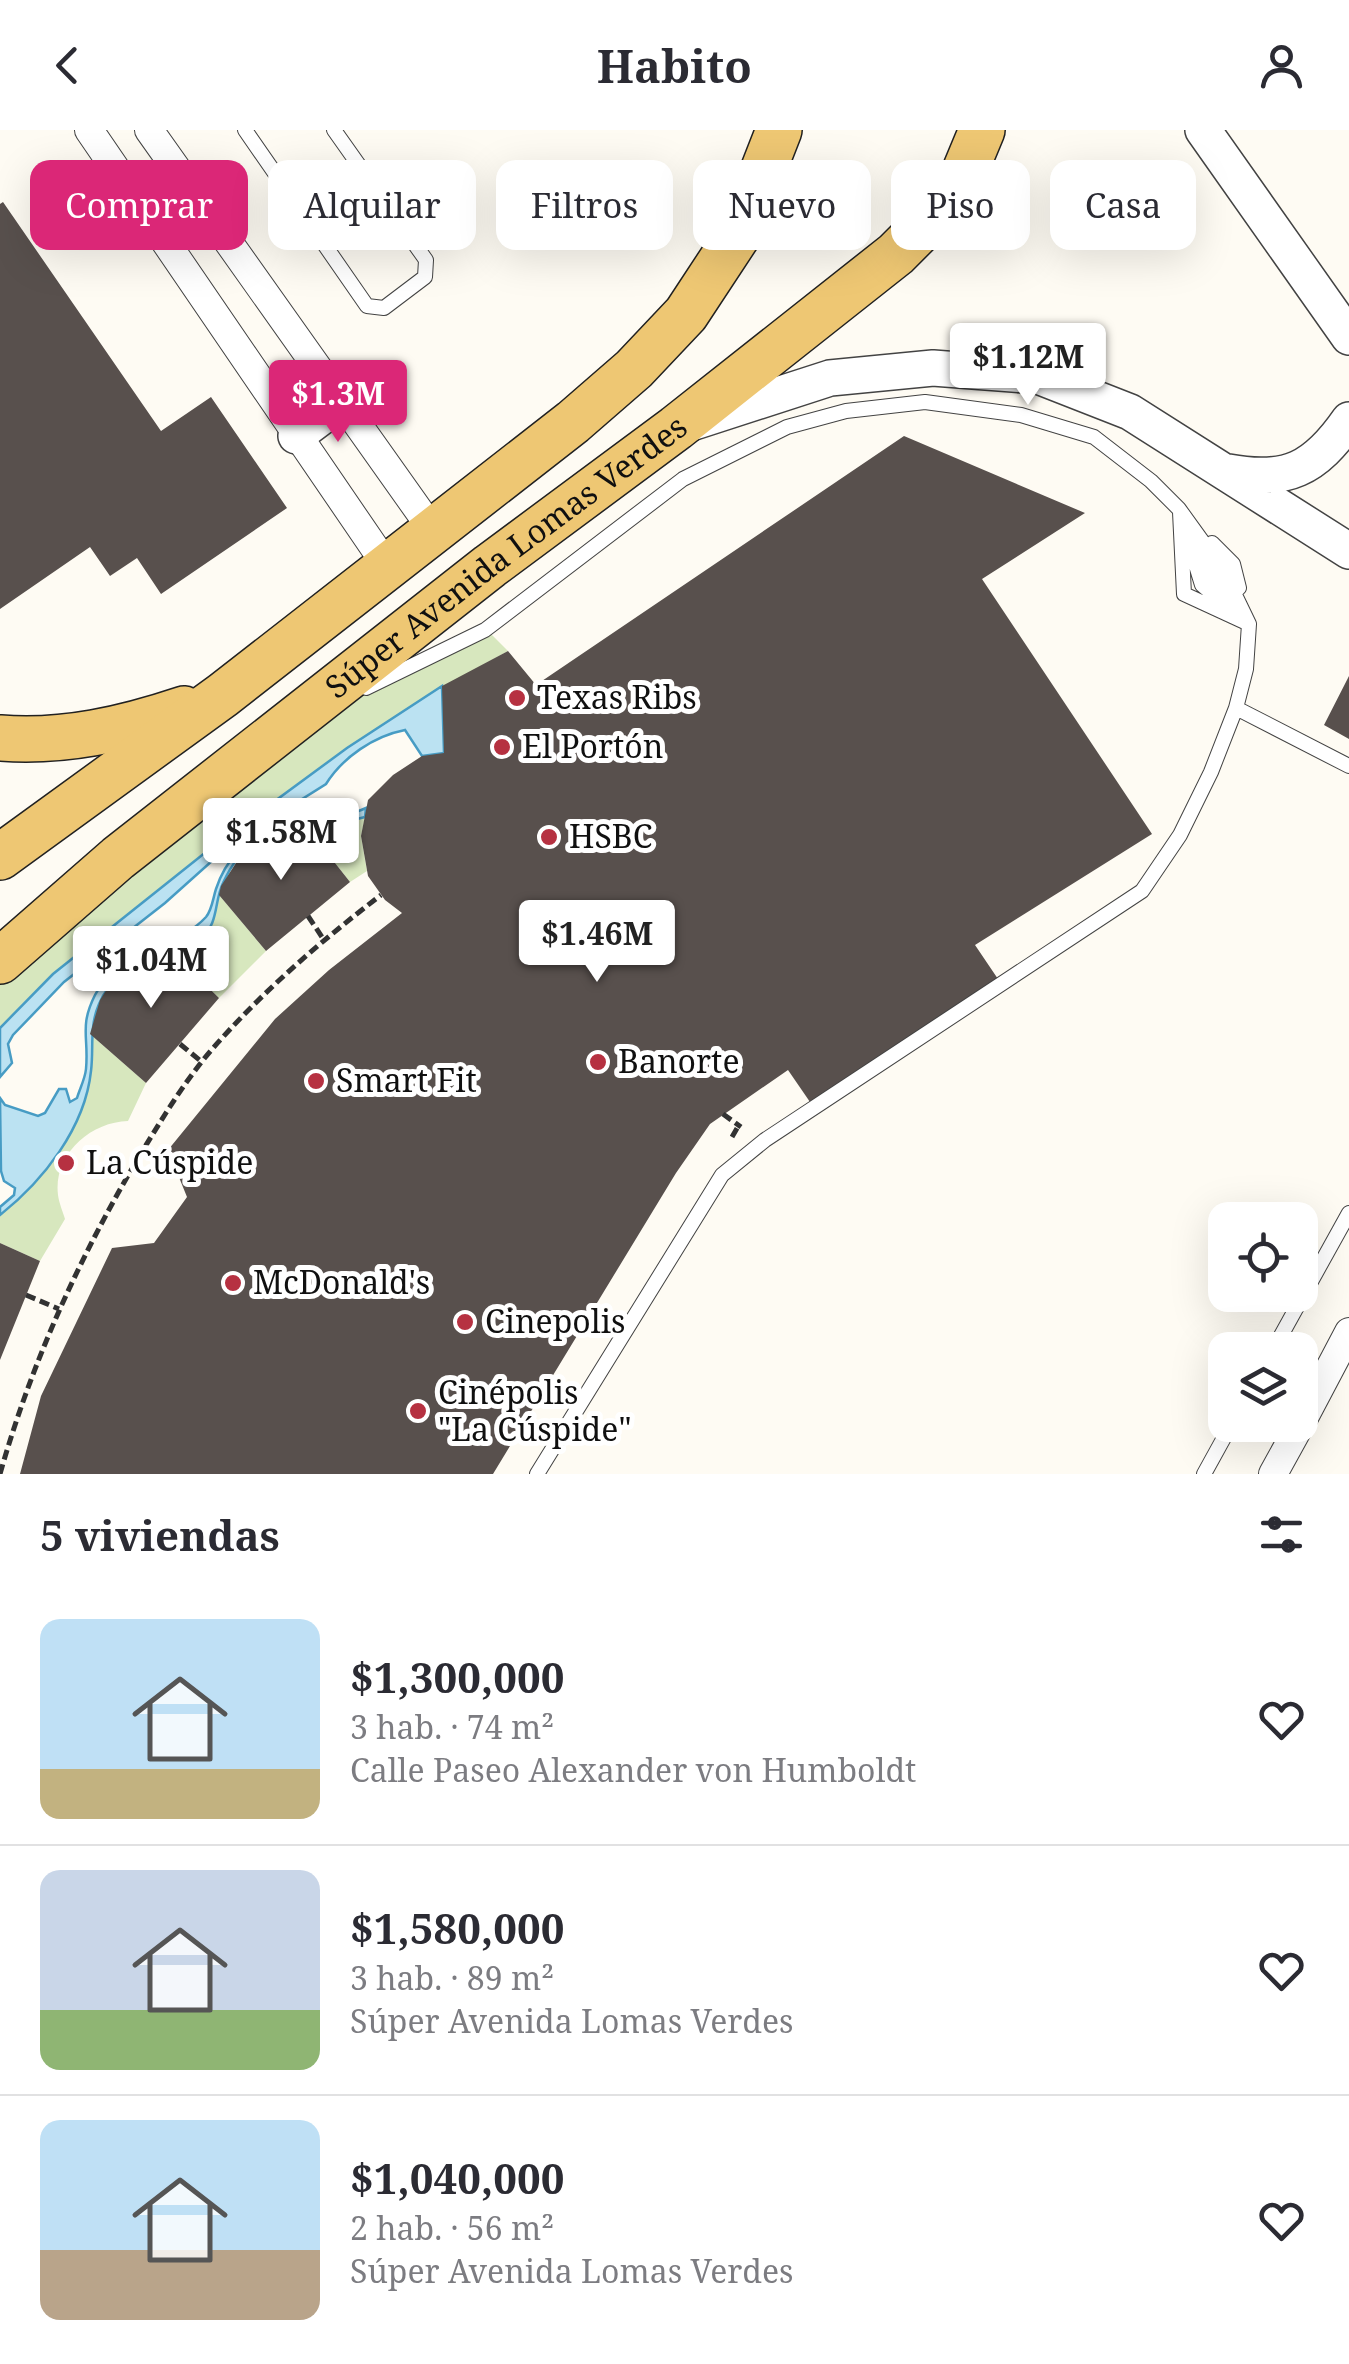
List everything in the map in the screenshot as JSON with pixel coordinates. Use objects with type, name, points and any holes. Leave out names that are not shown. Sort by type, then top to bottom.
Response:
[{"type":"main road","name":"Súper Avenida Lomas Verdes","points":[[0,857],[223,695],[609,390],[686,314],[738,235],[778,130]]},
{"type":"main road","name":"Súper Avenida Lomas Verdes","points":[[0,961],[118,858],[896,254],[960,182],[982,130]]},
{"type":"main road","points":[[0,738],[88,736],[223,695]]},
{"type":"street","points":[[89,130],[387,566]]},
{"type":"street","points":[[149,130],[434,532]]},
{"type":"street","points":[[1203,130],[1349,337]]},
{"type":"street","points":[[676,428],[830,378],[933,368],[1038,376],[1130,412],[1349,551]]},
{"type":"street","points":[[296,436],[340,403]]},
{"type":"street","points":[[1222,471],[1260,478],[1298,470],[1330,448],[1349,420]]},
{"type":"street","points":[[1318,1391],[1349,1332]]},
{"type":"street","points":[[1273,1474],[1291,1442]]},
{"type":"lane","points":[[245,130],[367,306],[384,308],[425,277],[426,260],[334,130]]},
{"type":"lane","points":[[284,728],[485,630],[682,479],[787,426],[846,412],[925,402],[1021,414],[1094,437],[1151,482],[1180,511],[1224,570],[1249,624],[1246,668],[1212,772],[1180,835],[1142,891],[766,1140],[722,1175],[537,1474]]},
{"type":"lane","points":[[1180,511],[1202,585],[1249,624]]},
{"type":"lane","points":[[1236,708],[1349,766]]},
{"type":"lane","points":[[1283,1332],[1349,1212]]},
{"type":"lane","points":[[1204,1474],[1222,1442]]},
{"type":"path","points":[[0,1474],[20,1404],[80,1262],[173,1100],[202,1062],[272,987],[381,895]]},
{"type":"path","points":[[308,916],[324,940]]},
{"type":"path","points":[[180,1044],[202,1062]]},
{"type":"path","points":[[26,1296],[59,1309]]},
{"type":"green space","points":[[489,632],[508,651],[412,707],[275,801],[69,962],[0,1028],[0,980],[343,706]]},
{"type":"green space","points":[[365,817],[361,836],[367,871],[350,882],[305,825]]},
{"type":"green space","points":[[219,895],[266,951],[219,998],[166,946],[177,949],[217,908]]},
{"type":"green space","points":[[90,1034],[146,1083],[128,1121],[100,1127],[68,1154],[58,1180],[65,1219],[40,1261],[0,1243],[0,1215],[38,1179],[69,1135],[87,1086]]},
{"type":"water","points":[[442,686],[444,753],[422,756],[405,730],[360,749],[326,784],[232,843],[165,903],[64,982],[13,1035],[8,1044],[12,1063],[0,1077],[0,1028],[53,974],[211,848],[347,748]]},
{"type":"water","points":[[366,808],[365,817],[284,830],[251,845],[236,860],[223,883],[213,919],[201,938],[156,949],[136,960],[118,977],[103,995],[96,1012],[87,1092],[71,1133],[46,1170],[0,1215],[0,1207],[14,1195],[15,1188],[4,1181],[1,1171],[0,1098],[5,1105],[38,1116],[45,1113],[59,1089],[66,1089],[70,1102],[77,1098],[86,1069],[87,1016],[106,979],[133,957],[179,936],[206,917],[225,868],[256,835],[288,822],[344,815]]},
{"type":"building","points":[[3,202],[30,241],[30,250],[36,250],[161,431],[211,397],[287,508],[161,594],[137,558],[110,576],[90,547],[0,609]]},
{"type":"building","points":[[904,436],[1085,513],[982,579],[1152,834],[975,945],[998,979],[810,1102],[788,1070],[710,1124],[676,1173],[493,1474],[20,1474],[41,1396],[112,1248],[154,1243],[187,1197],[168,1150],[275,1019],[329,970],[402,913],[385,900],[368,876],[361,836],[368,800],[393,775],[422,756],[444,753],[442,686],[508,651],[536,685]]},
{"type":"building","points":[[1349,676],[1349,739],[1324,725]]},
{"type":"building","points":[[305,825],[350,882],[266,951],[219,895],[221,886],[240,857],[271,831]]},
{"type":"building","points":[[166,946],[219,998],[146,1083],[90,1034],[100,1000],[111,983],[125,968]]},
{"type":"building","points":[[0,1243],[40,1261],[0,1360]]},
{"type":"place","name":"Texas Ribs","points":[[517,698]]},
{"type":"place","name":"El Portón","points":[[502,747]]},
{"type":"place","name":"HSBC","points":[[549,837]]},
{"type":"place","name":"Banorte","points":[[598,1062]]},
{"type":"place","name":"Smart Fit","points":[[316,1081]]},
{"type":"place","name":"La Cúspide","points":[[66,1163]]},
{"type":"place","name":"McDonald's","points":[[233,1283]]},
{"type":"place","name":"Cinepolis","points":[[465,1322]]},
{"type":"place","name":"Cinépolis \"La Cúspide\"","points":[[418,1411]]}]
